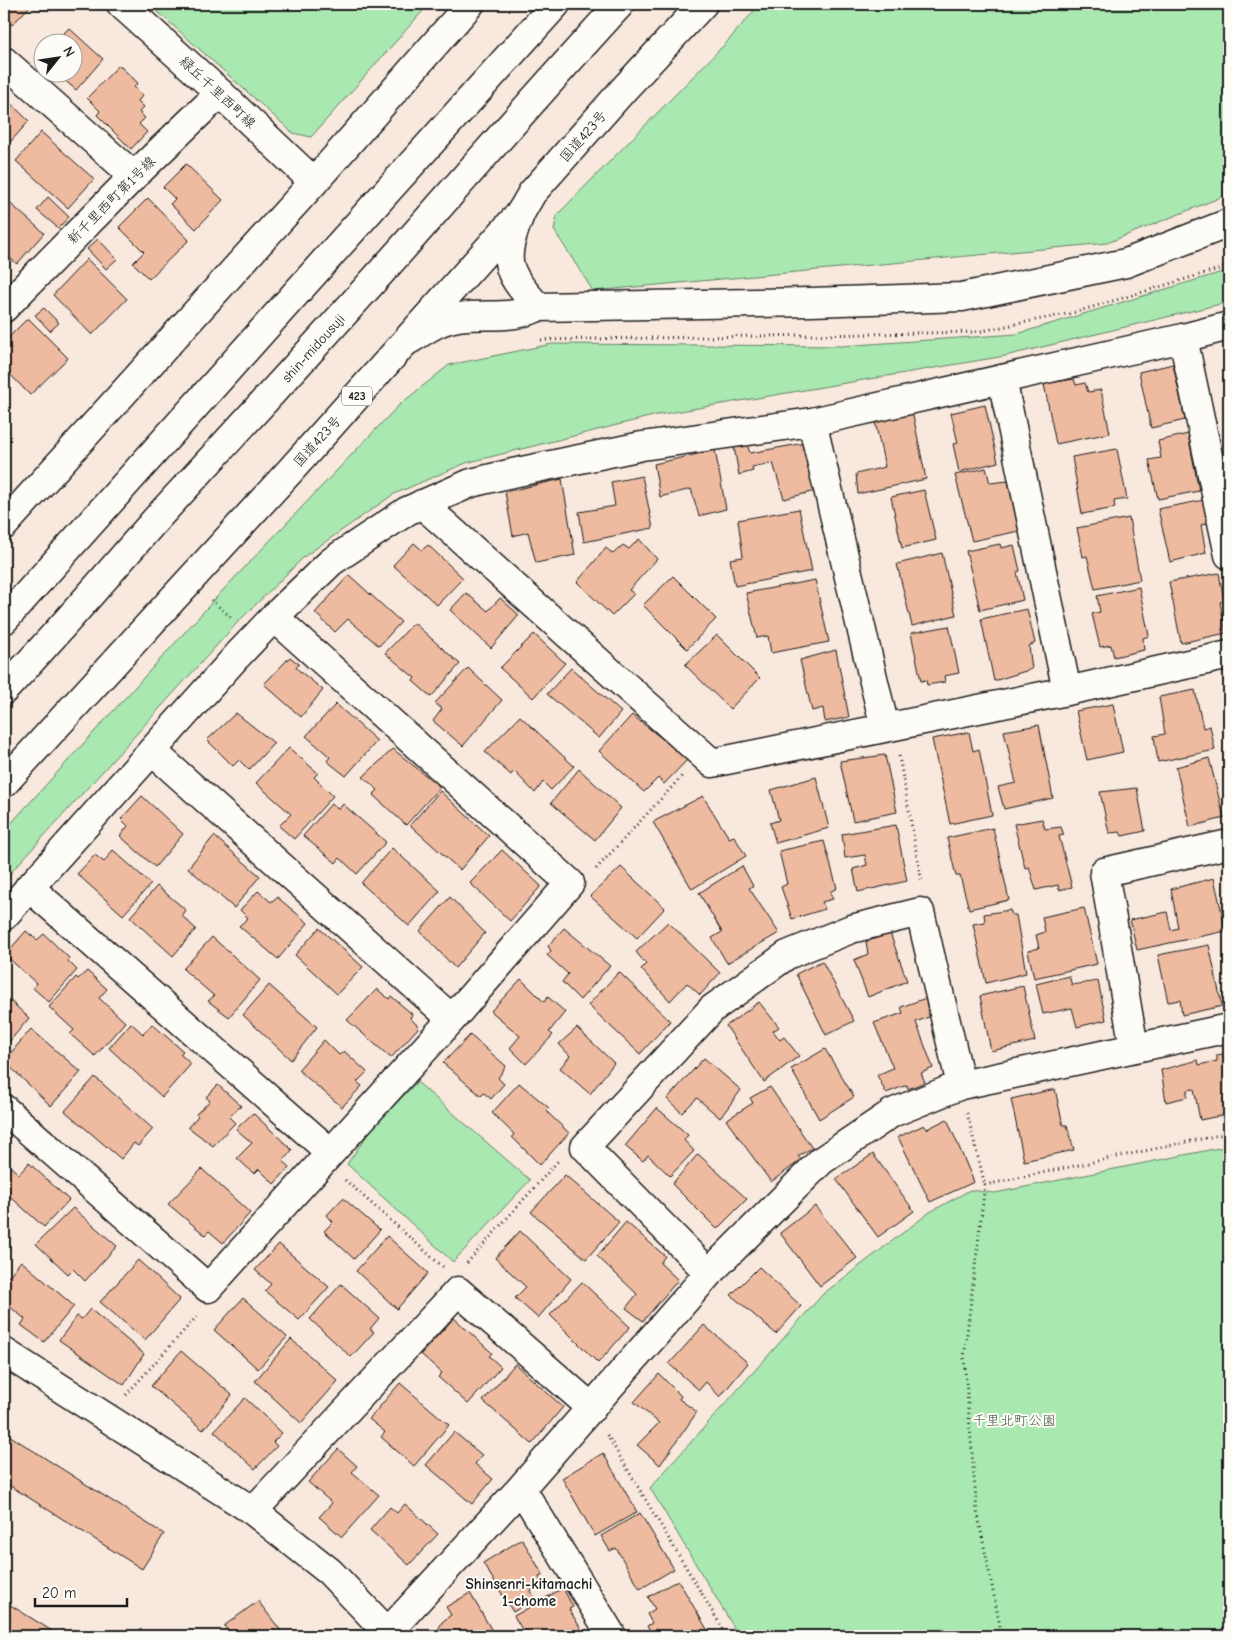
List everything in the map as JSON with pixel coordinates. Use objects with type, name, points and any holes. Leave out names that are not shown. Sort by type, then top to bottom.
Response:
[{"type":"main road","name":"緑丘千里西町線","points":[[121,4],[220,93],[314,182]]},
{"type":"main road","points":[[4,525],[314,182],[470,4]]},
{"type":"main road","points":[[4,620],[556,4]]},
{"type":"main road","name":"shin-midousuji","points":[[4,690],[253,415],[422,226],[512,121],[611,13],[637,4]]},
{"type":"main road","name":"国道423号","points":[[4,784],[404,343],[521,212],[532,192],[703,4]]},
{"type":"main road","points":[[4,62],[134,176]]},
{"type":"main road","name":"新千里西町第1号線","points":[[6,302],[220,93]]},
{"type":"main road","points":[[521,212],[510,244],[509,264],[516,282],[538,307]]},
{"type":"main road","points":[[404,343],[448,319],[458,317],[511,316],[538,307],[801,302],[962,296],[1126,263],[1229,224]]},
{"type":"main road","points":[[4,916],[274,617],[331,562],[390,522],[422,504],[471,483],[527,470],[642,446],[812,422],[1229,326]]},
{"type":"main road","points":[[1183,338],[1229,555]]},
{"type":"main road","points":[[1002,379],[1067,691]]},
{"type":"main road","points":[[812,422],[885,728]]},
{"type":"main road","points":[[422,504],[712,763],[1067,691],[1229,655]]},
{"type":"main road","points":[[4,1109],[208,1288],[452,1019],[570,883],[274,617]]},
{"type":"main road","points":[[152,751],[452,1019]]},
{"type":"main road","points":[[1134,1048],[1104,872],[1229,844]]},
{"type":"main road","points":[[29,888],[330,1152]]},
{"type":"main road","points":[[709,1273],[585,1147],[712,1008],[787,955],[851,929],[920,912],[961,1085]]},
{"type":"main road","points":[[4,1352],[253,1511],[330,1572],[390,1634],[592,1408],[709,1273],[820,1161],[892,1113],[961,1085],[1229,1028]]},
{"type":"main road","points":[[253,1511],[457,1284],[592,1408]]},
{"type":"main road","points":[[521,1488],[612,1636]]},
{"type":"path","points":[[205,595],[254,638]]},
{"type":"path","points":[[885,728],[897,743],[924,894],[920,912]]},
{"type":"path","points":[[570,883],[588,877],[702,754]]},
{"type":"path","points":[[961,1085],[985,1185],[964,1358],[977,1511],[1002,1636]]},
{"type":"path","points":[[985,1185],[1229,1133]]},
{"type":"path","points":[[330,1152],[337,1172],[457,1284],[559,1160],[585,1147]]},
{"type":"path","points":[[105,1418],[203,1311],[208,1288]]},
{"type":"path","points":[[592,1408],[727,1636]]},
{"type":"green space","points":[[149,4],[429,4],[311,137],[293,133]]},
{"type":"green space","points":[[760,4],[1229,4],[1229,194],[1107,243],[593,291],[554,230],[557,215],[727,42]]},
{"type":"green space","points":[[1229,270],[1229,302],[1005,356],[657,415],[466,463],[394,494],[305,556],[238,622],[4,880],[4,831],[225,588],[398,406],[449,365],[552,344],[841,346],[1017,334]]},
{"type":"green space","points":[[417,1082],[530,1180],[453,1262],[347,1164],[373,1127]]},
{"type":"green space","name":"千里北町公園","points":[[1229,1146],[1229,1636],[739,1636],[650,1488],[823,1294],[930,1212],[970,1190],[995,1193]]},
{"type":"building","points":[[4,4],[32,4],[12,25],[4,17]]},
{"type":"building","points":[[69,28],[73,32],[65,32]]},
{"type":"building","points":[[82,40],[103,59],[76,90],[67,82],[82,82]]},
{"type":"building","points":[[119,65],[138,83],[134,87],[143,95],[138,101],[144,107],[139,112],[145,118],[139,124],[147,132],[131,149],[97,115],[100,111],[87,98]]},
{"type":"building","points":[[4,97],[29,121],[4,149]]},
{"type":"building","points":[[41,132],[94,179],[68,208],[16,161]]},
{"type":"building","points":[[186,164],[223,200],[196,229],[170,204],[175,199],[163,187]]},
{"type":"building","points":[[48,197],[69,217],[58,228],[37,210]]},
{"type":"building","points":[[4,198],[44,233],[17,264],[4,253]]},
{"type":"building","points":[[148,198],[189,240],[149,279],[133,263],[144,252],[119,227]]},
{"type":"building","points":[[98,239],[117,259],[106,269],[87,249]]},
{"type":"building","points":[[87,259],[127,299],[92,335],[53,295]]},
{"type":"building","points":[[44,308],[59,323],[50,331],[35,315]]},
{"type":"building","points":[[28,318],[68,358],[30,395],[4,368],[4,342]]},
{"type":"building","points":[[1229,353],[1229,375],[1223,355]]},
{"type":"building","points":[[1173,364],[1185,420],[1151,428],[1139,372]]},
{"type":"building","points":[[1074,379],[1076,385],[1085,383],[1088,392],[1101,390],[1110,433],[1056,444],[1044,384]]},
{"type":"building","points":[[985,405],[998,462],[959,472],[953,444],[958,443],[951,413]]},
{"type":"building","points":[[912,410],[926,479],[858,494],[856,474],[885,467],[874,417]]},
{"type":"building","points":[[1188,434],[1199,491],[1158,499],[1149,460],[1161,458],[1158,441]]},
{"type":"building","points":[[805,443],[815,491],[784,499],[773,463],[752,467],[753,471],[739,475],[734,447],[747,444],[750,453]]},
{"type":"building","points":[[1117,449],[1127,499],[1114,501],[1115,508],[1082,514],[1072,457]]},
{"type":"building","points":[[715,450],[726,509],[699,516],[691,489],[660,497],[654,464]]},
{"type":"building","points":[[986,468],[990,483],[1008,481],[1019,531],[972,541],[955,475]]},
{"type":"building","points":[[642,476],[653,528],[584,542],[579,512],[615,506],[611,482]]},
{"type":"building","points":[[562,479],[575,555],[536,563],[528,532],[513,536],[505,492]]},
{"type":"building","points":[[924,490],[936,540],[902,548],[891,497]]},
{"type":"building","points":[[1204,500],[1208,523],[1201,525],[1206,553],[1170,562],[1158,509]]},
{"type":"building","points":[[799,509],[812,571],[735,586],[730,559],[743,557],[738,520]]},
{"type":"building","points":[[1129,518],[1140,580],[1095,589],[1087,556],[1083,557],[1077,528]]},
{"type":"building","points":[[639,539],[657,559],[629,590],[634,594],[612,616],[577,582],[606,548],[613,554],[623,545],[629,549]]},
{"type":"building","points":[[414,543],[422,550],[428,545],[463,578],[437,605],[393,565]]},
{"type":"building","points":[[1000,544],[1001,548],[1014,545],[1020,571],[1017,572],[1023,600],[980,610],[966,551]]},
{"type":"building","points":[[942,553],[956,615],[912,626],[897,564]]},
{"type":"building","points":[[1219,573],[1224,601],[1220,602],[1226,633],[1181,643],[1169,582]]},
{"type":"building","points":[[349,575],[401,622],[379,646],[348,619],[335,632],[315,613]]},
{"type":"building","points":[[673,576],[716,619],[687,649],[643,605]]},
{"type":"building","points":[[815,580],[829,642],[771,653],[768,636],[757,638],[746,593]]},
{"type":"building","points":[[1139,587],[1149,636],[1143,638],[1144,650],[1114,657],[1111,645],[1100,647],[1092,614],[1100,612],[1097,596]]},
{"type":"building","points":[[466,593],[488,611],[500,598],[519,615],[491,648],[450,610]]},
{"type":"building","points":[[1027,609],[1035,643],[1029,646],[1032,669],[994,681],[981,619]]},
{"type":"building","points":[[414,623],[460,664],[431,697],[413,681],[415,678],[385,653]]},
{"type":"building","points":[[949,626],[959,673],[944,676],[945,682],[927,685],[926,680],[921,681],[911,633]]},
{"type":"building","points":[[534,634],[565,663],[533,698],[500,668]]},
{"type":"building","points":[[717,635],[760,678],[730,709],[685,665]]},
{"type":"building","points":[[836,650],[849,717],[825,722],[823,708],[812,711],[800,660]]},
{"type":"building","points":[[290,657],[299,664],[296,668],[323,690],[301,717],[264,684]]},
{"type":"building","points":[[468,668],[502,700],[463,746],[433,721],[442,709],[435,703]]},
{"type":"building","points":[[571,668],[621,712],[599,738],[547,694]]},
{"type":"building","points":[[1195,690],[1203,728],[1210,726],[1215,750],[1158,762],[1154,736],[1165,734],[1159,697]]},
{"type":"building","points":[[336,704],[377,741],[346,776],[327,761],[330,757],[306,736]]},
{"type":"building","points":[[1113,704],[1123,752],[1087,760],[1076,711]]},
{"type":"building","points":[[236,713],[274,743],[249,770],[239,760],[233,766],[207,740]]},
{"type":"building","points":[[632,715],[688,759],[664,784],[658,778],[644,792],[599,751]]},
{"type":"building","points":[[520,716],[574,766],[551,790],[543,782],[535,793],[514,771],[511,775],[485,752]]},
{"type":"building","points":[[1039,725],[1053,798],[1004,809],[998,787],[1016,783],[1004,731]]},
{"type":"building","points":[[969,732],[973,751],[979,749],[992,815],[950,824],[932,739]]},
{"type":"building","points":[[289,748],[318,773],[314,777],[333,796],[294,839],[279,826],[291,814],[256,783]]},
{"type":"building","points":[[393,749],[440,787],[406,825],[373,795],[378,790],[363,777]]},
{"type":"building","points":[[885,755],[897,812],[853,821],[840,761]]},
{"type":"building","points":[[1209,758],[1224,818],[1190,827],[1176,767]]},
{"type":"building","points":[[579,769],[621,808],[595,840],[551,803]]},
{"type":"building","points":[[816,777],[829,828],[776,843],[770,823],[779,820],[771,790]]},
{"type":"building","points":[[1137,788],[1145,831],[1122,836],[1120,832],[1109,833],[1100,792]]},
{"type":"building","points":[[440,791],[489,836],[460,870],[410,825]]},
{"type":"building","points":[[142,796],[183,834],[155,867],[120,836],[128,826],[121,819]]},
{"type":"building","points":[[703,796],[729,838],[734,836],[746,856],[692,889],[653,822]]},
{"type":"building","points":[[331,804],[339,809],[343,804],[386,842],[357,874],[340,858],[336,863],[303,836]]},
{"type":"building","points":[[1042,819],[1045,829],[1061,827],[1064,835],[1059,836],[1072,887],[1059,890],[1058,885],[1036,890],[1029,867],[1025,868],[1014,824]]},
{"type":"building","points":[[896,825],[907,881],[858,892],[853,869],[867,865],[865,855],[845,858],[842,834]]},
{"type":"building","points":[[993,828],[1009,900],[969,909],[960,876],[956,876],[947,838]]},
{"type":"building","points":[[214,836],[260,876],[234,908],[188,868]]},
{"type":"building","points":[[824,841],[837,888],[830,892],[833,899],[822,902],[825,909],[792,919],[781,887],[787,884],[779,851]]},
{"type":"building","points":[[392,848],[440,891],[409,926],[361,883]]},
{"type":"building","points":[[113,850],[151,884],[123,915],[77,874],[95,855],[104,862]]},
{"type":"building","points":[[502,850],[541,886],[510,921],[470,883]]},
{"type":"building","points":[[742,866],[753,886],[749,888],[779,933],[727,963],[712,938],[722,932],[699,893]]},
{"type":"building","points":[[621,867],[665,908],[637,938],[590,896]]},
{"type":"building","points":[[1214,878],[1226,931],[1137,950],[1130,920],[1167,912],[1171,930],[1178,928],[1171,889]]},
{"type":"building","points":[[157,886],[186,910],[182,916],[196,929],[173,956],[130,917]]},
{"type":"building","points":[[258,891],[271,902],[277,897],[308,923],[278,959],[239,926],[248,918],[240,910]]},
{"type":"building","points":[[450,897],[485,933],[455,968],[420,931]]},
{"type":"building","points":[[1084,908],[1097,964],[1034,978],[1028,951],[1039,948],[1036,935],[1045,932],[1042,917]]},
{"type":"building","points":[[1010,910],[1012,915],[1016,915],[1026,973],[986,983],[973,924],[985,922],[984,914]]},
{"type":"building","points":[[668,922],[720,973],[700,995],[687,983],[670,1001],[641,969],[646,964],[636,952]]},
{"type":"building","points":[[319,928],[363,967],[337,994],[295,955]]},
{"type":"building","points":[[564,928],[610,966],[580,1000],[562,982],[568,974],[547,955],[551,951],[548,946]]},
{"type":"building","points":[[26,931],[37,940],[44,934],[69,958],[68,961],[77,970],[49,1002],[33,988],[36,983],[5,955]]},
{"type":"building","points":[[890,933],[907,981],[868,997],[854,960],[868,954],[866,942]]},
{"type":"building","points":[[212,937],[260,980],[229,1017],[208,1001],[214,996],[183,969]]},
{"type":"building","points":[[1209,945],[1222,1006],[1182,1015],[1180,1000],[1168,1002],[1158,955]]},
{"type":"building","points":[[822,961],[854,1021],[826,1035],[796,974]]},
{"type":"building","points":[[87,971],[107,989],[99,998],[125,1022],[95,1056],[70,1034],[74,1030],[49,1007],[76,977],[78,979]]},
{"type":"building","points":[[619,972],[670,1021],[640,1054],[588,1005]]},
{"type":"building","points":[[1069,976],[1072,985],[1098,981],[1106,1020],[1077,1027],[1072,1008],[1043,1014],[1036,984]]},
{"type":"building","points":[[521,979],[544,1002],[548,997],[565,1012],[549,1032],[553,1035],[526,1064],[510,1048],[520,1036],[491,1011]]},
{"type":"building","points":[[269,985],[317,1027],[291,1060],[243,1015]]},
{"type":"building","points":[[1023,986],[1035,1041],[991,1051],[980,996]]},
{"type":"building","points":[[377,989],[389,999],[391,996],[412,1014],[410,1018],[419,1027],[391,1058],[347,1020]]},
{"type":"building","points":[[4,995],[29,1018],[4,1048]]},
{"type":"building","points":[[926,998],[931,1016],[916,1022],[933,1068],[921,1073],[925,1082],[908,1089],[907,1085],[886,1093],[877,1075],[893,1068],[874,1023],[903,1013],[901,1007]]},
{"type":"building","points":[[759,1002],[779,1027],[773,1031],[780,1040],[784,1037],[799,1056],[764,1082],[726,1026]]},
{"type":"building","points":[[131,1023],[143,1034],[152,1024],[183,1051],[180,1054],[191,1064],[162,1097],[109,1048]]},
{"type":"building","points":[[577,1028],[614,1063],[590,1094],[560,1068],[570,1056],[559,1044]]},
{"type":"building","points":[[31,1029],[81,1072],[51,1106],[4,1061]]},
{"type":"building","points":[[470,1035],[506,1066],[498,1078],[504,1084],[491,1099],[484,1093],[481,1096],[443,1063]]},
{"type":"building","points":[[324,1040],[339,1055],[344,1051],[367,1072],[357,1082],[362,1086],[342,1107],[298,1070]]},
{"type":"building","points":[[825,1049],[854,1097],[819,1119],[791,1069]]},
{"type":"building","points":[[1229,1053],[1229,1114],[1200,1120],[1194,1089],[1187,1090],[1187,1097],[1166,1102],[1161,1070],[1198,1060],[1199,1065],[1217,1061],[1217,1055]]},
{"type":"building","points":[[704,1058],[741,1090],[720,1118],[697,1098],[682,1113],[667,1099]]},
{"type":"building","points":[[95,1077],[153,1129],[138,1146],[134,1143],[121,1159],[65,1111]]},
{"type":"building","points":[[519,1083],[549,1108],[546,1111],[569,1133],[540,1165],[512,1137],[514,1134],[492,1113]]},
{"type":"building","points":[[218,1085],[241,1106],[229,1117],[235,1123],[213,1146],[188,1127],[198,1116],[196,1114],[210,1101],[206,1097]]},
{"type":"building","points":[[770,1087],[812,1148],[798,1156],[801,1160],[771,1182],[726,1120],[753,1103],[750,1098]]},
{"type":"building","points":[[1055,1089],[1063,1125],[1067,1125],[1074,1150],[1024,1161],[1011,1099]]},
{"type":"building","points":[[657,1108],[688,1135],[684,1140],[694,1151],[670,1176],[648,1155],[643,1161],[625,1146]]},
{"type":"building","points":[[253,1113],[292,1150],[283,1161],[290,1167],[274,1184],[259,1169],[254,1174],[237,1158],[252,1143],[236,1129]]},
{"type":"building","points":[[947,1119],[974,1182],[930,1202],[898,1137],[924,1125],[927,1129]]},
{"type":"building","points":[[698,1154],[747,1199],[717,1229],[672,1184]]},
{"type":"building","points":[[873,1154],[914,1211],[878,1237],[836,1179]]},
{"type":"building","points":[[5,1162],[19,1174],[29,1163],[69,1200],[44,1227],[4,1191]]},
{"type":"building","points":[[202,1169],[250,1213],[223,1243],[209,1231],[205,1235],[168,1204]]},
{"type":"building","points":[[565,1175],[619,1222],[586,1259],[531,1212]]},
{"type":"building","points":[[343,1198],[380,1230],[354,1259],[324,1231],[333,1222],[327,1215]]},
{"type":"building","points":[[815,1206],[857,1258],[820,1286],[780,1233]]},
{"type":"building","points":[[73,1208],[117,1246],[85,1281],[73,1269],[68,1274],[36,1244]]},
{"type":"building","points":[[626,1222],[665,1256],[660,1263],[678,1280],[643,1321],[626,1308],[637,1294],[597,1256]]},
{"type":"building","points":[[520,1231],[571,1279],[538,1318],[515,1298],[526,1287],[495,1258]]},
{"type":"building","points":[[387,1236],[428,1273],[397,1309],[356,1271]]},
{"type":"building","points":[[279,1244],[329,1287],[299,1320],[265,1291],[271,1284],[255,1270]]},
{"type":"building","points":[[138,1260],[180,1299],[145,1340],[100,1302]]},
{"type":"building","points":[[21,1261],[74,1306],[44,1342],[21,1325],[25,1319],[4,1302],[4,1282]]},
{"type":"building","points":[[759,1267],[801,1306],[776,1334],[731,1295]]},
{"type":"building","points":[[582,1282],[630,1327],[598,1363],[550,1315]]},
{"type":"building","points":[[341,1284],[379,1318],[370,1329],[374,1332],[351,1357],[310,1319]]},
{"type":"building","points":[[243,1298],[287,1337],[258,1369],[214,1330]]},
{"type":"building","points":[[90,1309],[144,1354],[124,1385],[59,1340],[77,1316],[82,1319]]},
{"type":"building","points":[[454,1318],[492,1353],[489,1356],[501,1367],[468,1404],[438,1377],[442,1373],[421,1354]]},
{"type":"building","points":[[704,1325],[748,1363],[720,1397],[706,1382],[699,1390],[669,1364]]},
{"type":"building","points":[[291,1339],[338,1381],[301,1423],[255,1381]]},
{"type":"building","points":[[181,1351],[232,1395],[203,1430],[151,1386]]},
{"type":"building","points":[[515,1364],[563,1407],[532,1444],[483,1401]]},
{"type":"building","points":[[659,1374],[681,1396],[679,1399],[697,1412],[660,1465],[637,1445],[659,1423],[634,1402]]},
{"type":"building","points":[[400,1383],[449,1425],[414,1466],[381,1437],[385,1432],[369,1419]]},
{"type":"building","points":[[245,1398],[282,1433],[273,1442],[277,1446],[255,1469],[214,1431]]},
{"type":"building","points":[[4,1432],[164,1534],[142,1569],[4,1482]]},
{"type":"building","points":[[454,1432],[482,1455],[475,1464],[493,1479],[472,1504],[426,1465]]},
{"type":"building","points":[[338,1449],[357,1466],[352,1472],[379,1495],[342,1537],[319,1517],[332,1503],[308,1482]]},
{"type":"building","points":[[603,1453],[637,1512],[595,1536],[562,1478]]},
{"type":"building","points":[[405,1504],[438,1534],[409,1565],[370,1530],[390,1507],[397,1513]]},
{"type":"building","points":[[640,1513],[674,1569],[640,1589],[616,1548],[610,1551],[601,1536]]},
{"type":"building","points":[[522,1539],[543,1575],[539,1577],[543,1584],[531,1591],[535,1599],[513,1612],[483,1563]]},
{"type":"building","points":[[678,1580],[708,1631],[699,1636],[653,1636],[647,1626],[652,1623],[647,1614],[655,1609],[648,1597]]},
{"type":"building","points":[[563,1588],[573,1607],[569,1609],[584,1634],[579,1636],[526,1636],[514,1616]]},
{"type":"building","points":[[470,1593],[495,1636],[435,1636],[442,1622],[451,1615],[446,1607]]},
{"type":"building","points":[[4,1601],[60,1636],[4,1636]]},
{"type":"building","points":[[258,1601],[285,1636],[232,1636],[224,1626]]},
{"type":"district","name":"Shinsenri-kitamachi 1-chome","points":[[529,1592]]}]
